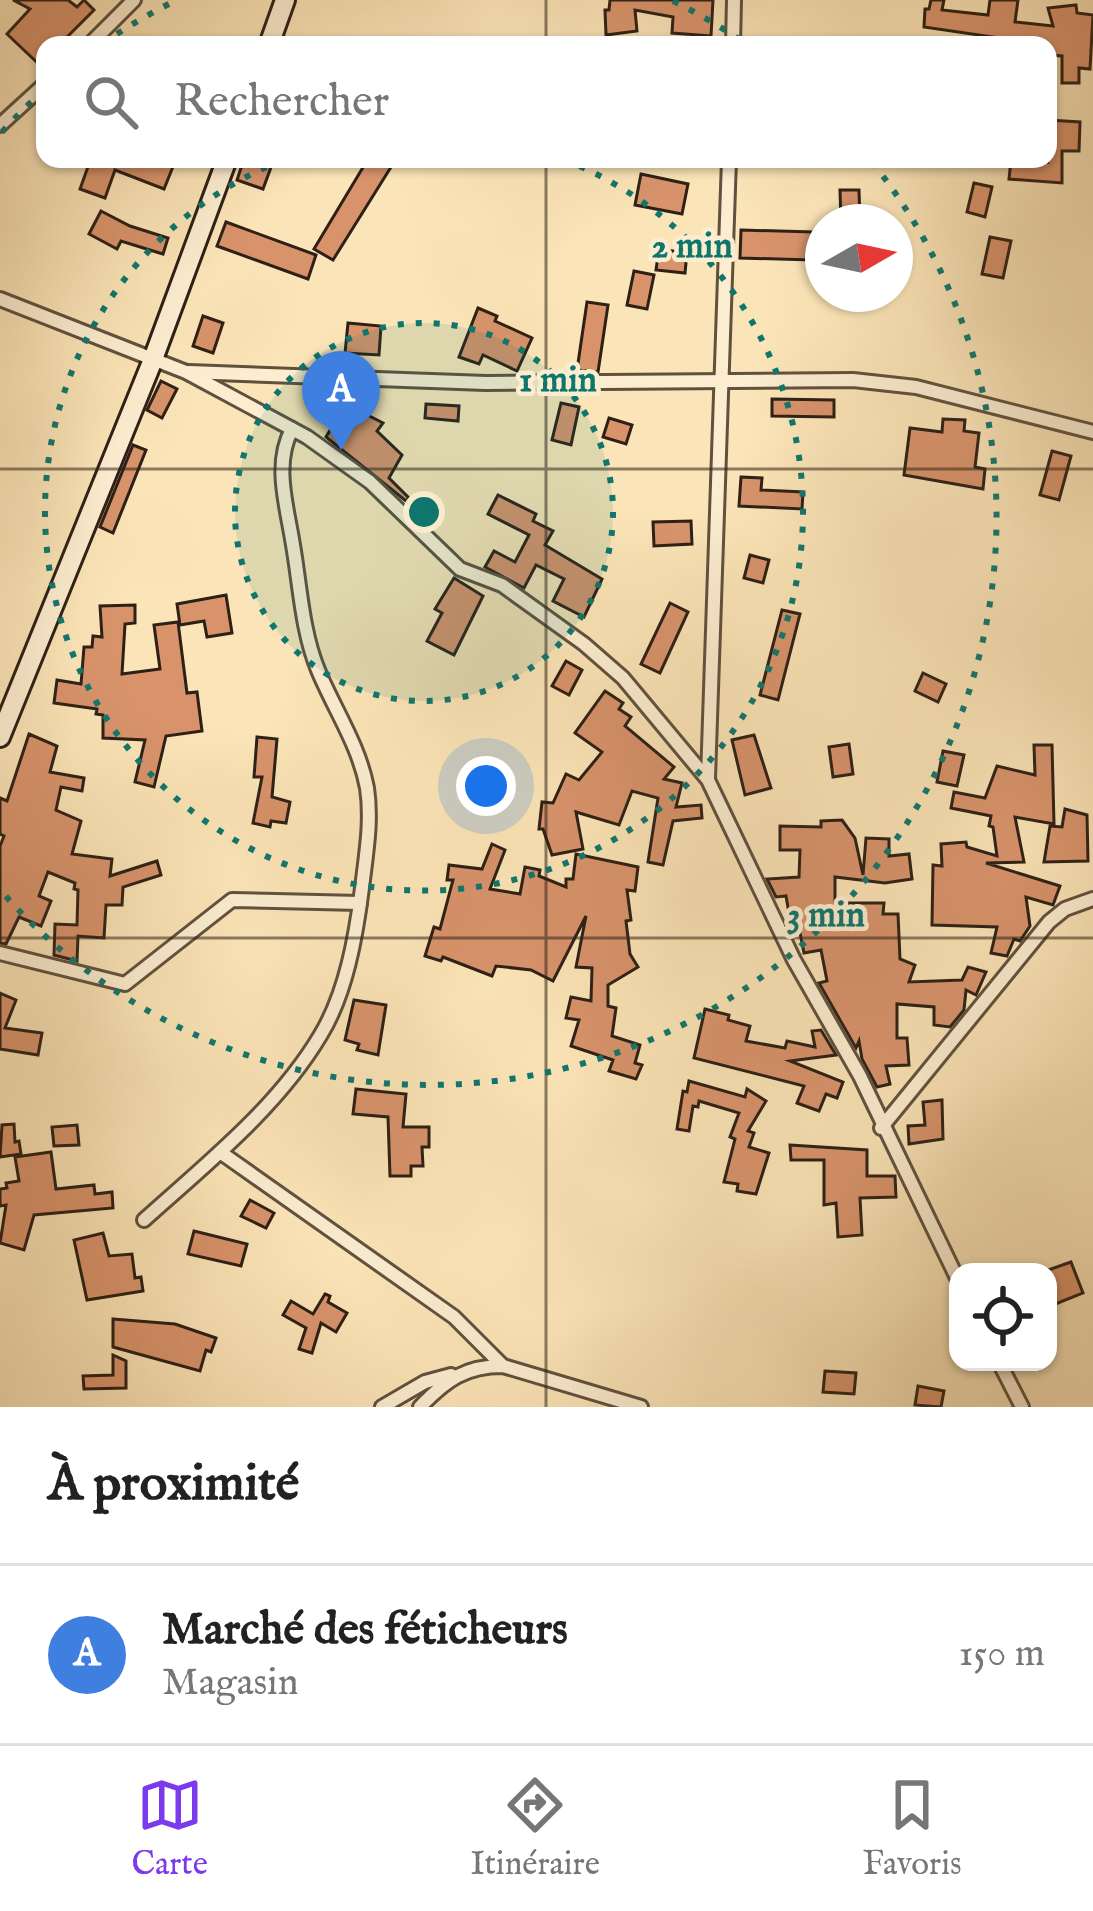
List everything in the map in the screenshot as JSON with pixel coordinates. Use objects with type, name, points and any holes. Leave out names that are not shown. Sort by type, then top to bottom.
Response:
[{"type":"street","points":[[97,36],[134,0]]},
{"type":"street","points":[[272,36],[285,0]]},
{"type":"street","points":[[733,36],[734,0]]},
{"type":"street","points":[[0,125],[36,93]]},
{"type":"street","points":[[0,737],[152,362],[224,168]]},
{"type":"street","points":[[708,780],[729,168]]},
{"type":"street","points":[[0,299],[186,372],[292,429],[370,482],[460,569],[502,585],[584,644],[650,708],[708,780],[794,960],[860,1076],[949,1263]]},
{"type":"street","points":[[186,372],[486,383],[853,380],[916,387],[1093,432]]},
{"type":"street","points":[[143,1220],[220,1152],[302,1064],[336,1003],[360,903],[369,830],[367,789],[358,754],[316,667],[308,638],[282,473],[284,443],[292,429]]},
{"type":"street","points":[[881,1128],[1049,922],[1065,909],[1093,898]]},
{"type":"street","points":[[0,953],[125,984],[232,900],[360,903]]},
{"type":"street","points":[[220,1152],[454,1317],[503,1366]]},
{"type":"street","points":[[382,1407],[425,1382],[503,1366],[641,1407]]},
{"type":"street","points":[[1004,1371],[1022,1407]]},
{"type":"street","points":[[420,1407],[454,1375]]},
{"type":"building","points":[[13,0],[68,0],[77,7],[84,0],[94,10],[68,36],[36,36],[36,61],[7,34],[30,9]]},
{"type":"building","points":[[610,0],[713,0],[711,36],[672,33],[673,17],[635,10],[637,31],[606,35],[605,10]]},
{"type":"building","points":[[931,0],[944,0],[942,10],[988,15],[990,0],[1018,0],[1015,22],[1053,26],[1048,8],[1076,5],[1077,13],[1093,15],[1090,69],[1079,68],[1079,83],[1062,83],[1057,36],[986,36],[924,27],[925,9]]},
{"type":"building","points":[[1057,121],[1080,122],[1079,151],[1062,151],[1062,183],[1009,179],[1010,168],[1057,168]]},
{"type":"building","points":[[88,168],[172,168],[164,189],[115,170],[105,198],[80,189]]},
{"type":"building","points":[[241,168],[271,168],[263,189],[237,180]]},
{"type":"building","points":[[363,168],[390,168],[333,260],[314,249]]},
{"type":"building","points":[[641,174],[688,184],[682,214],[635,205]]},
{"type":"building","points":[[974,183],[992,187],[985,217],[967,212]]},
{"type":"building","points":[[840,190],[859,190],[859,204],[840,204]]},
{"type":"building","points":[[101,211],[168,238],[163,254],[121,241],[117,249],[89,234]]},
{"type":"building","points":[[226,222],[316,255],[308,279],[217,246]]},
{"type":"building","points":[[741,230],[805,232],[805,260],[740,258]]},
{"type":"building","points":[[990,237],[1011,241],[1003,278],[982,274]]},
{"type":"building","points":[[659,249],[687,253],[685,273],[656,270]]},
{"type":"building","points":[[634,271],[654,275],[647,309],[627,305]]},
{"type":"building","points":[[587,302],[608,305],[598,372],[577,370]]},
{"type":"building","points":[[478,308],[532,338],[517,371],[483,355],[479,364],[459,357]]},
{"type":"building","points":[[203,316],[223,323],[213,353],[193,346]]},
{"type":"building","points":[[348,323],[381,326],[379,355],[345,353]]},
{"type":"building","points":[[161,381],[177,389],[162,418],[147,410]]},
{"type":"building","points":[[772,399],[834,400],[834,417],[772,416]]},
{"type":"building","points":[[561,403],[579,407],[571,445],[552,440]]},
{"type":"building","points":[[346,404],[383,423],[377,431],[402,455],[389,478],[409,498],[406,501],[326,437]]},
{"type":"building","points":[[426,404],[459,406],[458,421],[425,418]]},
{"type":"building","points":[[609,418],[632,425],[626,444],[603,437]]},
{"type":"building","points":[[943,419],[965,420],[964,431],[979,433],[975,467],[985,469],[983,489],[904,475],[910,428],[942,432]]},
{"type":"building","points":[[133,445],[146,450],[113,533],[100,527]]},
{"type":"building","points":[[1052,451],[1071,456],[1059,500],[1040,495]]},
{"type":"building","points":[[741,477],[762,478],[761,490],[803,492],[802,509],[739,506]]},
{"type":"building","points":[[498,495],[536,514],[533,521],[553,531],[545,545],[602,579],[584,617],[553,601],[564,579],[536,565],[524,588],[485,567],[494,551],[515,562],[529,535],[488,514]]},
{"type":"building","points":[[691,521],[692,544],[654,546],[653,522]]},
{"type":"building","points":[[750,555],[769,560],[763,583],[744,578]]},
{"type":"building","points":[[454,578],[483,596],[454,655],[427,641],[442,613],[435,609]]},
{"type":"building","points":[[226,595],[232,633],[207,637],[204,621],[180,625],[177,604]]},
{"type":"building","points":[[670,603],[688,612],[660,673],[641,664]]},
{"type":"building","points":[[135,605],[135,623],[125,624],[122,674],[160,669],[154,625],[178,622],[187,693],[197,692],[202,731],[166,736],[154,787],[135,782],[145,740],[103,738],[103,715],[96,714],[97,709],[54,703],[57,680],[81,684],[84,647],[92,647],[93,636],[102,637],[100,606]]},
{"type":"building","points":[[782,610],[800,614],[778,700],[760,695]]},
{"type":"building","points":[[566,661],[582,670],[569,695],[552,686]]},
{"type":"building","points":[[923,673],[946,684],[938,702],[915,691]]},
{"type":"building","points":[[605,691],[623,703],[619,709],[631,717],[625,726],[674,767],[664,779],[682,783],[676,807],[701,805],[702,818],[673,821],[663,865],[648,862],[658,798],[632,791],[619,825],[576,812],[583,849],[552,855],[539,829],[542,802],[553,803],[566,774],[579,780],[602,752],[575,733]]},
{"type":"building","points":[[29,734],[57,746],[50,772],[84,778],[82,791],[61,787],[56,810],[81,821],[72,854],[112,859],[110,876],[157,861],[161,875],[123,887],[122,905],[106,905],[104,938],[78,936],[77,961],[54,955],[55,924],[77,925],[78,890],[75,883],[48,872],[39,896],[51,901],[41,926],[19,917],[6,944],[0,943],[0,846],[4,836],[0,834],[0,798],[7,801]]},
{"type":"building","points":[[754,735],[771,788],[745,795],[732,740]]},
{"type":"building","points":[[257,737],[277,739],[272,797],[290,802],[286,823],[271,821],[270,827],[253,823],[262,777],[254,777]]},
{"type":"building","points":[[849,744],[853,774],[833,777],[829,747]]},
{"type":"building","points":[[1034,745],[1052,745],[1054,824],[1015,817],[1024,862],[986,863],[1060,886],[1053,905],[1026,897],[1030,926],[1020,941],[1014,939],[1007,956],[991,953],[997,927],[932,925],[933,865],[942,866],[941,844],[966,842],[967,847],[997,856],[991,816],[951,808],[954,792],[985,798],[997,766],[1035,775]]},
{"type":"building","points":[[943,751],[964,755],[957,786],[937,782]]},
{"type":"building","points":[[1065,809],[1087,815],[1088,861],[1044,862],[1050,826],[1062,827]]},
{"type":"building","points":[[842,820],[855,838],[863,875],[866,838],[889,839],[889,856],[909,854],[912,879],[885,883],[835,877],[835,903],[884,903],[883,914],[898,914],[900,959],[915,965],[909,982],[962,980],[968,967],[986,972],[976,995],[966,990],[964,1010],[950,1027],[934,1025],[934,1007],[897,1004],[897,1038],[907,1038],[909,1065],[886,1066],[890,1084],[877,1087],[862,1059],[859,1041],[856,1048],[819,983],[827,981],[821,950],[804,953],[797,918],[790,919],[786,896],[776,897],[767,879],[799,877],[800,850],[780,850],[780,826],[821,827],[821,821]]},
{"type":"building","points":[[492,844],[505,850],[490,889],[520,894],[525,867],[540,870],[539,876],[566,887],[566,879],[573,879],[576,854],[638,867],[635,891],[627,890],[631,920],[626,921],[630,954],[638,967],[608,985],[608,1006],[616,1008],[612,1036],[640,1045],[635,1063],[642,1065],[636,1079],[609,1071],[613,1060],[571,1046],[579,1020],[566,1018],[571,997],[591,1001],[592,968],[576,967],[586,916],[553,981],[531,970],[496,966],[492,976],[443,957],[441,961],[425,956],[434,927],[440,929],[453,880],[447,880],[449,865],[482,869]]},
{"type":"building","points":[[0,993],[16,1000],[5,1028],[42,1033],[38,1055],[0,1049]]},
{"type":"building","points":[[354,1000],[386,1005],[378,1055],[357,1050],[359,1044],[345,1040]]},
{"type":"building","points":[[705,1009],[750,1026],[746,1041],[815,1047],[812,1031],[821,1030],[836,1055],[790,1061],[843,1082],[837,1098],[826,1094],[819,1111],[797,1103],[804,1086],[694,1058]]},
{"type":"building","points":[[689,1081],[745,1097],[747,1089],[766,1101],[748,1131],[754,1133],[749,1147],[769,1153],[756,1194],[737,1191],[738,1184],[724,1182],[735,1139],[730,1137],[739,1113],[699,1101],[698,1107],[693,1106],[689,1131],[677,1129]]},
{"type":"building","points":[[356,1089],[406,1094],[403,1127],[429,1127],[429,1147],[422,1147],[423,1166],[411,1166],[411,1176],[390,1176],[388,1117],[353,1114]]},
{"type":"building","points":[[942,1100],[943,1139],[909,1144],[908,1126],[925,1125],[923,1102]]},
{"type":"building","points":[[14,1124],[21,1154],[0,1157],[2,1125]]},
{"type":"building","points":[[77,1125],[79,1145],[54,1146],[52,1127]]},
{"type":"building","points":[[790,1145],[867,1150],[867,1176],[895,1176],[896,1197],[860,1198],[862,1235],[838,1237],[836,1203],[824,1205],[824,1160],[791,1160]]},
{"type":"building","points":[[51,1152],[56,1189],[94,1185],[95,1194],[112,1192],[113,1208],[34,1215],[24,1250],[0,1243],[6,1205],[0,1206],[0,1189],[19,1181],[15,1157]]},
{"type":"building","points":[[250,1200],[274,1213],[266,1228],[241,1216]]},
{"type":"building","points":[[194,1231],[247,1244],[241,1266],[188,1254]]},
{"type":"building","points":[[103,1233],[109,1256],[132,1254],[135,1278],[141,1277],[143,1291],[87,1300],[74,1240]]},
{"type":"building","points":[[1071,1262],[1083,1293],[1057,1303],[1057,1267]]},
{"type":"building","points":[[325,1294],[330,1296],[328,1302],[347,1313],[336,1332],[321,1323],[312,1353],[299,1349],[306,1328],[283,1315],[291,1301],[313,1314]]},
{"type":"building","points":[[113,1319],[175,1324],[216,1338],[211,1352],[206,1350],[200,1371],[113,1347]]},
{"type":"building","points":[[113,1355],[126,1361],[126,1388],[84,1389],[83,1376],[113,1375]]},
{"type":"building","points":[[825,1371],[856,1373],[854,1394],[823,1392]]},
{"type":"building","points":[[918,1386],[944,1391],[941,1407],[915,1405]]},
{"type":"place","name":"Marché des féticheurs","points":[[341,450]]}]
